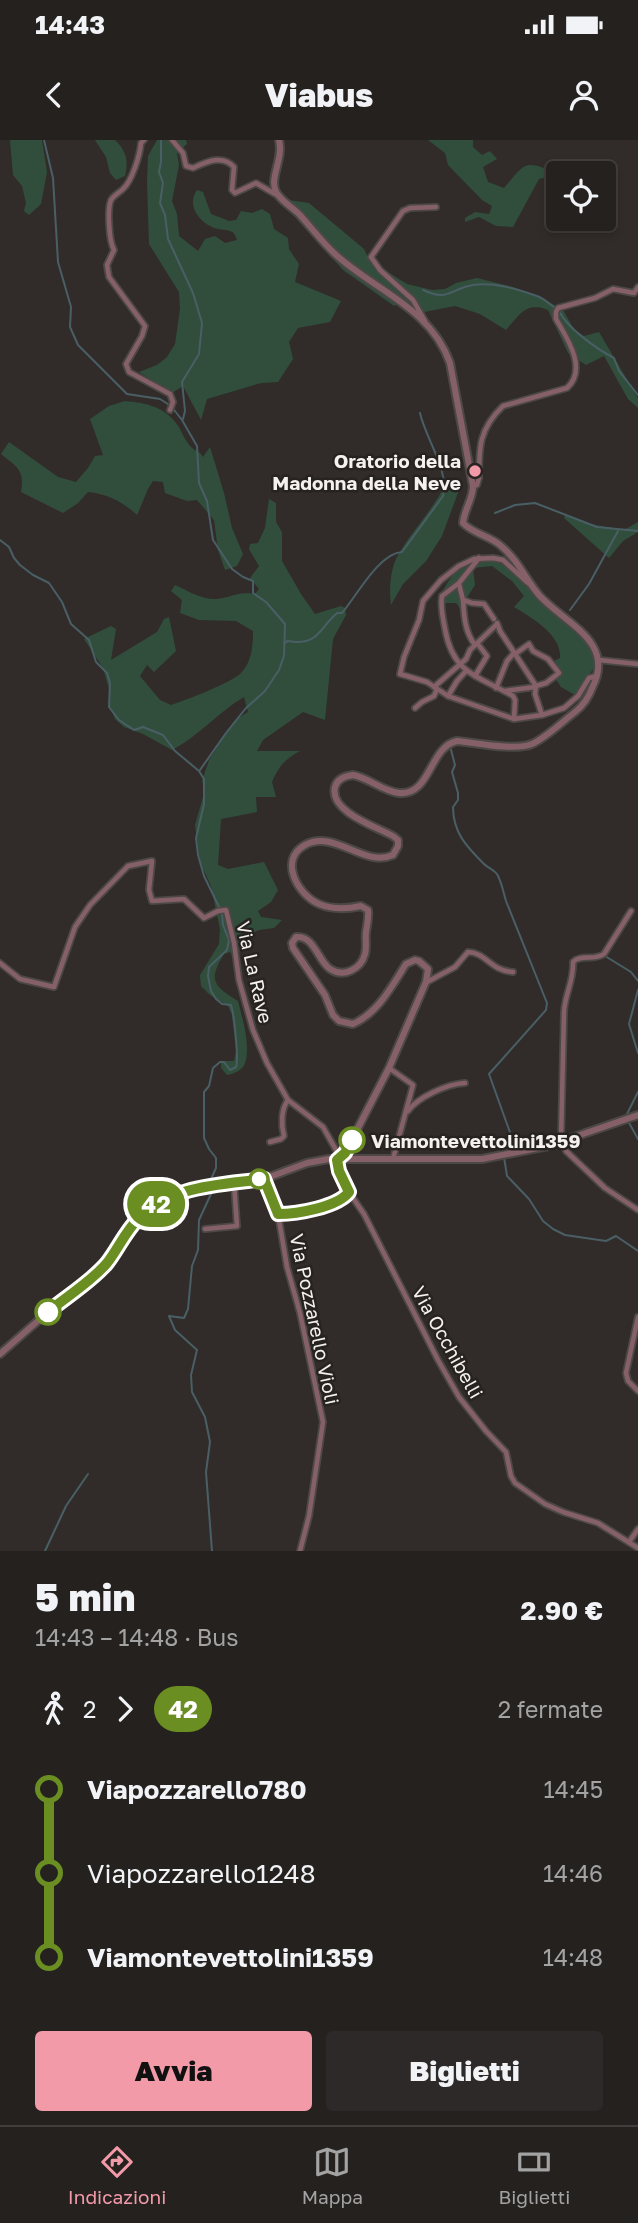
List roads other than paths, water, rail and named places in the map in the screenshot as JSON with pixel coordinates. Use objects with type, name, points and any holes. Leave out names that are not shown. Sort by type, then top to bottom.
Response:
[{"type":"street","points":[[144,140],[129,183],[112,198],[108,210],[110,242],[114,250],[107,265],[109,277],[145,326],[125,364],[129,372],[170,394],[173,402],[170,410]]},
{"type":"street","points":[[172,140],[183,153],[186,166],[193,168],[212,160],[229,162],[234,167],[232,190],[235,193],[256,183],[279,197],[297,212],[336,255],[405,304],[428,325]]},
{"type":"street","points":[[279,140],[282,150],[274,187],[279,197]]},
{"type":"street","points":[[436,207],[410,208],[403,211],[371,257],[380,270],[413,300],[444,347],[450,363],[473,490]]},
{"type":"street","points":[[339,1158],[345,1153],[390,1068],[426,982],[428,970],[419,961],[411,961],[368,1015],[353,1024],[339,1021],[292,943],[296,937],[304,937],[329,968],[337,972],[352,970],[358,966],[366,951],[369,910],[363,906],[328,907],[310,899],[296,883],[293,860],[303,846],[328,842],[372,858],[393,855],[398,840],[352,816],[338,802],[334,790],[342,778],[357,775],[395,792],[410,792],[422,783],[438,756],[450,743],[457,741],[529,745],[580,708],[589,696],[599,675],[599,660],[592,644],[541,597],[511,555],[492,539],[463,523],[479,478],[481,439],[485,427],[496,413],[503,406],[568,388],[573,383],[575,357],[556,319],[558,308],[595,298],[613,289],[634,293],[638,287]]},
{"type":"street","points":[[479,558],[459,583],[442,596],[447,644],[452,656],[466,671],[512,695],[515,699],[514,719]]},
{"type":"street","points":[[532,585],[503,560],[468,560],[441,580],[423,601],[400,674],[427,682],[448,696],[514,719],[542,715],[564,708],[578,696],[589,678],[599,675]]},
{"type":"street","points":[[459,583],[469,637],[488,656],[475,676]]},
{"type":"street","points":[[463,600],[472,604],[484,604],[536,687],[535,694],[542,715]]},
{"type":"street","points":[[415,708],[434,696],[435,688],[460,665],[496,622]]},
{"type":"street","points":[[496,688],[507,661],[529,644],[533,651],[548,659],[559,673],[536,687],[504,692]]},
{"type":"street","points":[[599,660],[638,664]]},
{"type":"street","points":[[448,696],[466,671]]},
{"type":"street","name":"Via La Rave","points":[[0,963],[20,979],[54,987],[75,927],[97,897],[125,868],[133,864],[152,862],[149,890],[152,901],[184,899],[204,918],[223,909],[231,930],[239,980],[253,1030],[267,1063],[288,1100],[320,1124],[339,1158]]},
{"type":"street","points":[[631,911],[605,953],[600,957],[577,958],[573,962],[573,977],[565,998],[564,1012],[561,1141],[566,1151],[605,1188],[638,1210]]},
{"type":"street","points":[[426,982],[456,967],[468,952],[480,955],[490,965],[502,971],[513,972]]},
{"type":"street","points":[[390,1068],[413,1085],[393,1159]]},
{"type":"street","points":[[405,1115],[413,1104],[421,1099],[456,1084],[465,1083]]},
{"type":"street","points":[[270,1142],[283,1138],[282,1124],[285,1103],[288,1100]]},
{"type":"street","points":[[0,1354],[106,1264],[135,1222],[146,1211],[158,1203],[206,1185],[264,1179],[319,1160],[339,1158],[482,1159],[534,1150],[638,1115]]},
{"type":"street","name":"Via Occhibelli","points":[[339,1158],[339,1171],[349,1192],[448,1379],[471,1412],[506,1452],[515,1483],[545,1504],[598,1523],[638,1548]]},
{"type":"street","name":"Via Pozzarello Violi","points":[[264,1179],[278,1214],[287,1266],[323,1422],[307,1529],[300,1551]]},
{"type":"street","points":[[205,1230],[237,1226],[234,1183]]},
{"type":"street","points":[[278,1214],[292,1214],[340,1201],[349,1192]]},
{"type":"street","points":[[638,1317],[626,1373],[628,1381],[638,1391]]},
{"type":"street","points":[[629,1542],[638,1529]]},
{"type":"waterway","points":[[44,140],[53,178],[58,262],[71,307],[70,327],[78,345],[127,394],[160,399],[171,406],[182,420],[197,446],[199,483],[207,501],[213,540],[232,569],[253,581],[253,593],[266,602],[285,624],[284,656],[279,670],[265,691],[246,708],[226,733],[200,770]]},
{"type":"waterway","points":[[161,140],[159,172],[163,183],[160,203],[165,215],[168,239],[193,293],[202,323],[199,354],[182,382],[185,411],[183,419]]},
{"type":"waterway","points":[[423,290],[444,295],[473,285],[498,285],[540,297],[555,308]]},
{"type":"waterway","points":[[559,311],[576,331],[614,358],[619,371],[638,395]]},
{"type":"waterway","points":[[284,643],[312,639],[337,613],[342,613],[377,568],[393,554],[402,552],[443,496],[443,476],[420,413]]},
{"type":"waterway","points":[[495,513],[515,505],[535,503],[597,527],[638,531]]},
{"type":"waterway","points":[[570,610],[589,584],[618,531]]},
{"type":"waterway","points":[[0,540],[9,547],[20,565],[49,583],[62,602],[71,624],[89,640],[96,662],[107,673],[110,683],[109,707],[119,720],[134,730],[143,727],[163,735],[175,751],[199,771],[204,779],[204,804],[196,838],[198,855],[204,876],[222,913],[229,940],[227,950],[209,967],[208,976],[216,999],[222,1004],[231,1005],[237,1062],[236,1067],[230,1070],[224,1062],[213,1068],[209,1086],[204,1092],[204,1138],[216,1158],[216,1168],[211,1179],[211,1194],[199,1220],[198,1250],[192,1266],[188,1309],[184,1318],[169,1316],[175,1330],[197,1350],[191,1375],[192,1392],[205,1417],[210,1442],[206,1472],[212,1551]]},
{"type":"waterway","points":[[450,746],[455,765],[452,772],[458,793],[458,800],[453,807],[458,832],[484,864],[497,874],[547,1003],[546,1010],[489,1074],[516,1149],[504,1152]]},
{"type":"waterway","points":[[605,956],[631,972],[638,981]]},
{"type":"waterway","points":[[638,990],[629,1024],[638,1053]]},
{"type":"waterway","points":[[626,1116],[638,1092]]},
{"type":"waterway","points":[[628,1121],[638,1139]]},
{"type":"waterway","points":[[504,1157],[507,1176],[529,1199],[543,1221],[553,1229],[565,1235],[606,1241],[616,1236],[638,1251]]},
{"type":"waterway","points":[[45,1551],[66,1506],[88,1474]]},
{"type":"place","name":"Oratorio della Madonna della Neve","points":[[475,471]]},
{"type":"place","name":"Viamontevettolini1359","points":[[352,1140]]}]
